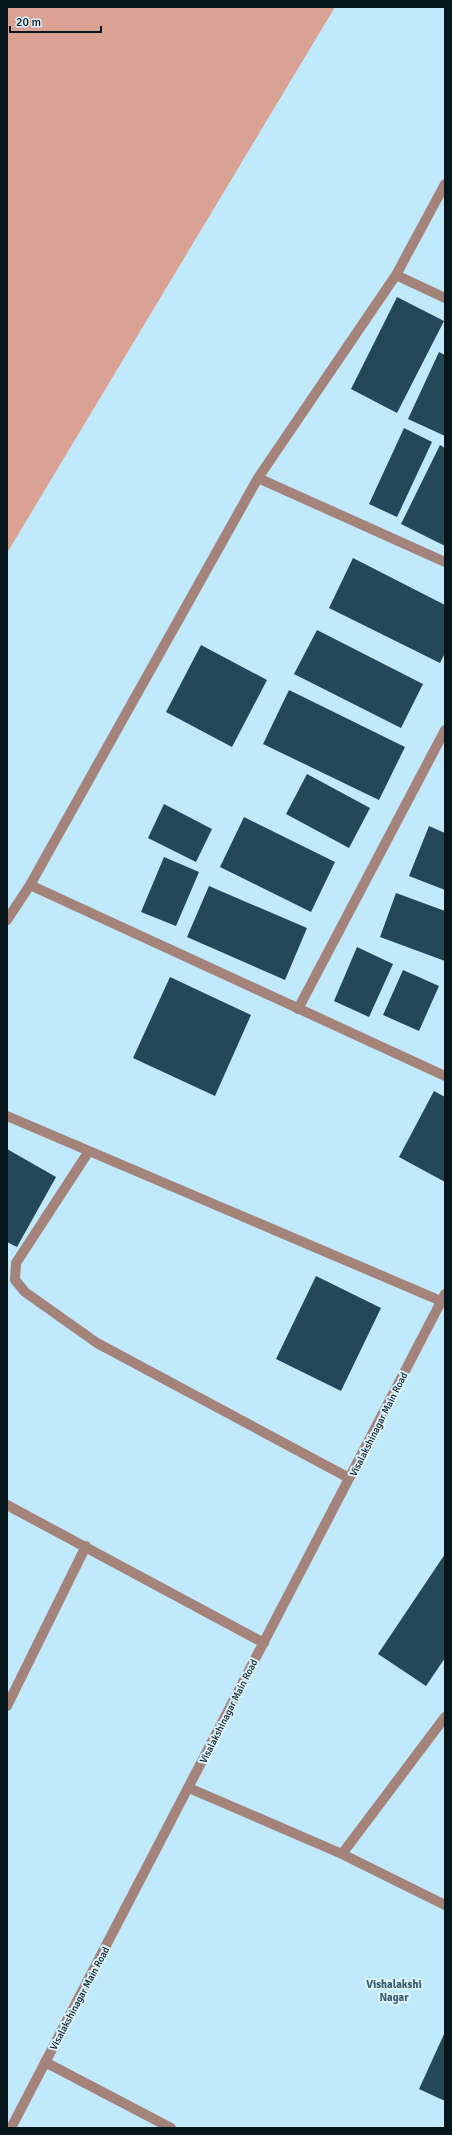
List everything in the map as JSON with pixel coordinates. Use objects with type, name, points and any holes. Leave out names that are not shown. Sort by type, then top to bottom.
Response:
[{"type":"street","points":[[7,920],[30,885],[258,478],[396,275],[445,184]]},
{"type":"street","points":[[396,275],[445,298]]},
{"type":"street","points":[[258,478],[445,562]]},
{"type":"street","points":[[298,1009],[445,730]]},
{"type":"street","points":[[30,885],[445,1076]]},
{"type":"street","points":[[7,1116],[443,1297]]},
{"type":"street","points":[[89,1151],[16,1263],[15,1280],[25,1292],[98,1343],[350,1478]]},
{"type":"street","name":"Visalakshinagar Main Road","points":[[11,2122],[45,2062],[189,1788],[443,1297]]},
{"type":"street","points":[[7,1505],[86,1546],[264,1643]]},
{"type":"street","points":[[7,1706],[86,1546]]},
{"type":"street","points":[[342,1854],[445,1717]]},
{"type":"street","points":[[189,1788],[342,1854],[445,1905]]},
{"type":"street","points":[[45,2062],[171,2128]]},
{"type":"shaded area","points":[[7,7],[335,7],[7,553]]},
{"type":"building","points":[[397,297],[444,321],[397,413],[351,389]]},
{"type":"building","points":[[439,352],[445,355],[445,436],[408,419]]},
{"type":"building","points":[[404,428],[432,442],[397,517],[369,504]]},
{"type":"building","points":[[440,445],[445,448],[445,546],[401,524]]},
{"type":"building","points":[[353,558],[445,605],[445,653],[440,663],[329,608]]},
{"type":"building","points":[[317,630],[423,684],[401,728],[294,674]]},
{"type":"building","points":[[201,645],[267,680],[232,747],[166,712]]},
{"type":"building","points":[[289,690],[405,747],[379,800],[263,744]]},
{"type":"building","points":[[307,774],[370,808],[349,848],[286,814]]},
{"type":"building","points":[[164,804],[212,829],[196,862],[148,838]]},
{"type":"building","points":[[244,817],[335,862],[311,912],[220,867]]},
{"type":"building","points":[[429,826],[445,833],[445,890],[409,876]]},
{"type":"building","points":[[164,857],[199,872],[176,926],[141,912]]},
{"type":"building","points":[[209,886],[307,928],[285,980],[187,937]]},
{"type":"building","points":[[396,893],[445,911],[445,961],[380,937]]},
{"type":"building","points":[[357,947],[393,964],[369,1017],[334,1001]]},
{"type":"building","points":[[403,970],[439,986],[419,1031],[383,1015]]},
{"type":"building","points":[[170,977],[251,1015],[215,1096],[133,1058]]},
{"type":"building","points":[[434,1091],[445,1097],[445,1182],[399,1157]]},
{"type":"building","points":[[7,1149],[56,1177],[17,1247],[7,1242]]},
{"type":"building","points":[[316,1276],[381,1308],[341,1391],[276,1359]]},
{"type":"building","points":[[445,1554],[445,1658],[426,1686],[378,1654]]},
{"type":"building","points":[[445,2032],[445,2101],[419,2089]]},
{"type":"district","name":"Vishalakshi Nagar","points":[[394,1990]]}]
